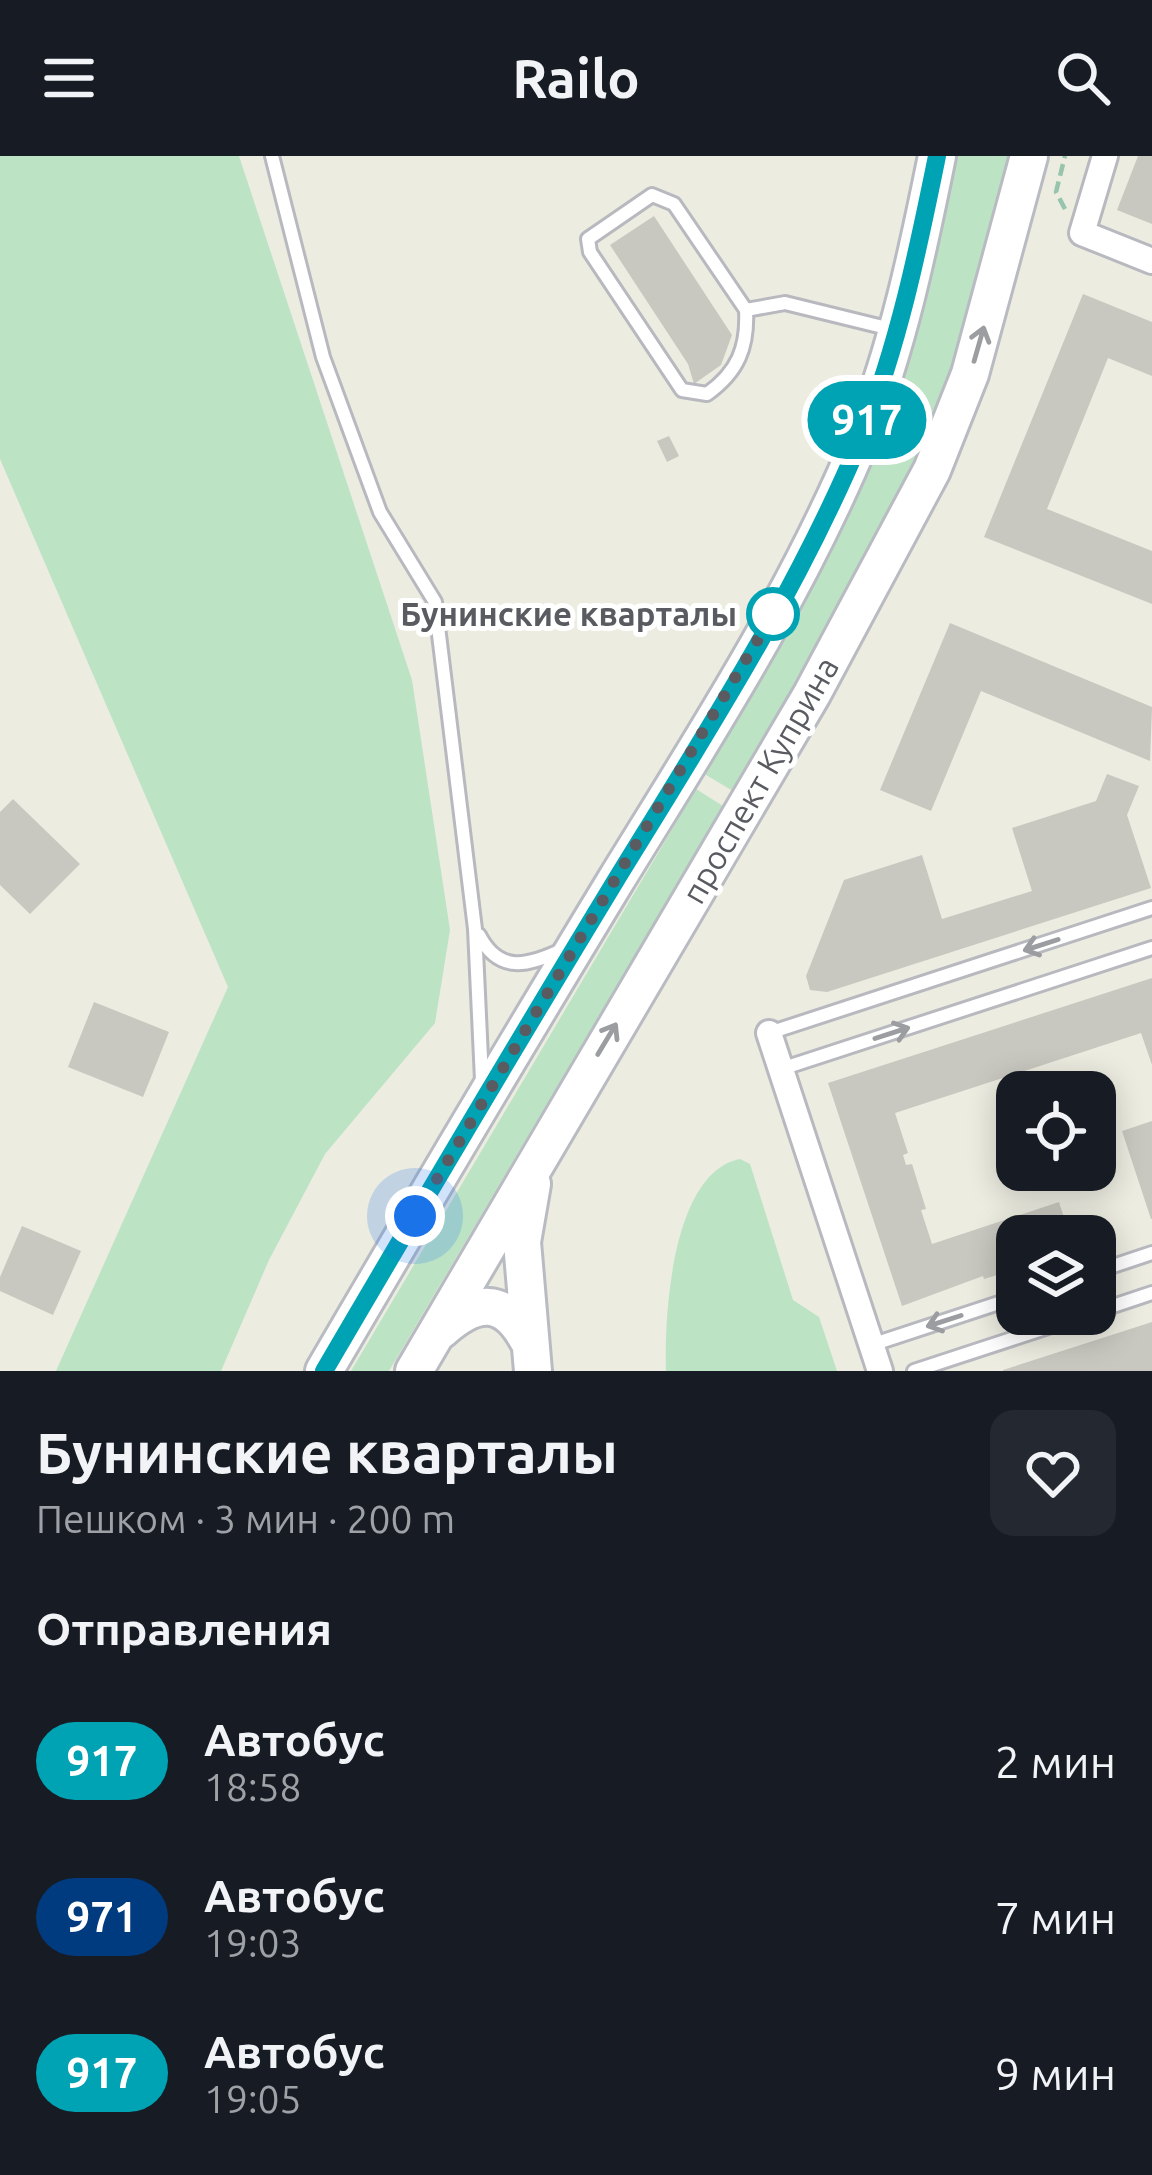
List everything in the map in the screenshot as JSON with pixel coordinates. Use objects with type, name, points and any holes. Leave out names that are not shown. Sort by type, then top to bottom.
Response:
[{"type":"main road","points":[[324,1371],[748,660],[821,523],[862,434],[897,330],[937,156]]},
{"type":"main road","name":"проспект Куприна","points":[[414,1371],[801,713],[932,470],[970,374],[1029,156]]},
{"type":"main road","points":[[531,1356],[522,1242],[529,1195],[547,1139]]},
{"type":"main road","points":[[437,1333],[476,1307],[494,1306],[509,1315],[531,1356]]},
{"type":"street","points":[[1105,156],[1082,233],[1152,261]]},
{"type":"street","points":[[770,1033],[880,1371]]},
{"type":"lane","points":[[272,156],[332,379],[380,512],[435,602],[475,929],[483,1100]]},
{"type":"lane","points":[[652,195],[662,196],[674,204],[746,310],[747,335],[734,372],[707,394],[682,390],[590,253],[587,239],[652,195]]},
{"type":"lane","points":[[746,310],[785,303],[897,330]]},
{"type":"lane","points":[[770,1033],[1152,908]]},
{"type":"lane","points":[[475,929],[488,954],[528,965],[565,949],[593,919]]},
{"type":"lane","points":[[781,1070],[1152,948]]},
{"type":"lane","points":[[1116,1265],[1152,1253]]},
{"type":"lane","points":[[1116,1305],[1152,1293]]},
{"type":"lane","points":[[871,1345],[996,1304]]},
{"type":"lane","points":[[914,1371],[1024,1335]]},
{"type":"path","points":[[1065,156],[1056,192],[1082,233]]},
{"type":"green space","points":[[0,156],[239,156],[412,680],[450,930],[435,1023],[325,1154],[269,1260],[221,1371],[56,1371],[228,987],[0,459]]},
{"type":"green space","points":[[954,156],[1015,156],[958,366],[916,469],[738,794],[701,772],[763,669]]},
{"type":"green space","points":[[696,789],[723,806],[389,1371],[351,1371]]},
{"type":"green space","points":[[740,1159],[750,1164],[793,1300],[819,1317],[837,1371],[666,1371],[671,1283],[686,1217],[699,1190],[717,1170]]},
{"type":"building","points":[[1138,156],[1152,156],[1152,224],[1117,210]]},
{"type":"building","points":[[654,216],[732,335],[721,365],[694,384],[688,364],[610,245]]},
{"type":"building","points":[[1083,294],[1152,322],[1152,376],[1108,358],[1047,509],[1152,551],[1152,604],[984,537]]},
{"type":"building","points":[[669,436],[679,456],[667,462],[657,441]]},
{"type":"building","points":[[950,623],[1152,707],[1150,761],[981,691],[931,811],[880,790]]},
{"type":"building","points":[[1107,774],[1139,786],[1127,815],[1151,888],[827,992],[810,990],[806,976],[844,880],[922,855],[942,919],[1032,891],[1012,828],[1096,801]]},
{"type":"building","points":[[13,799],[80,864],[30,914],[0,885],[0,812]]},
{"type":"building","points":[[1152,978],[1152,1065],[1141,1033],[1024,1071],[996,1071],[996,1080],[895,1113],[908,1153],[903,1155],[906,1165],[912,1164],[926,1209],[921,1210],[932,1244],[996,1223],[996,1275],[902,1306],[828,1083]]},
{"type":"building","points":[[94,1002],[169,1032],[143,1097],[68,1067]]},
{"type":"building","points":[[1152,1121],[1152,1219],[1151,1219],[1122,1131]]},
{"type":"building","points":[[1059,1202],[1063,1215],[1020,1215]]},
{"type":"building","points":[[22,1226],[81,1251],[53,1315],[0,1291],[0,1277]]},
{"type":"building","points":[[1152,1322],[1152,1371],[1003,1371],[1116,1335]]},
{"type":"bus line","name":"917","points":[[324,1371],[748,660],[821,523],[862,434],[890,353],[918,252],[937,156]]},
{"type":"place","name":"Бунинские кварталы","points":[[773,614]]},
{"type":"route","points":[[415,1216],[773,614]]}]
